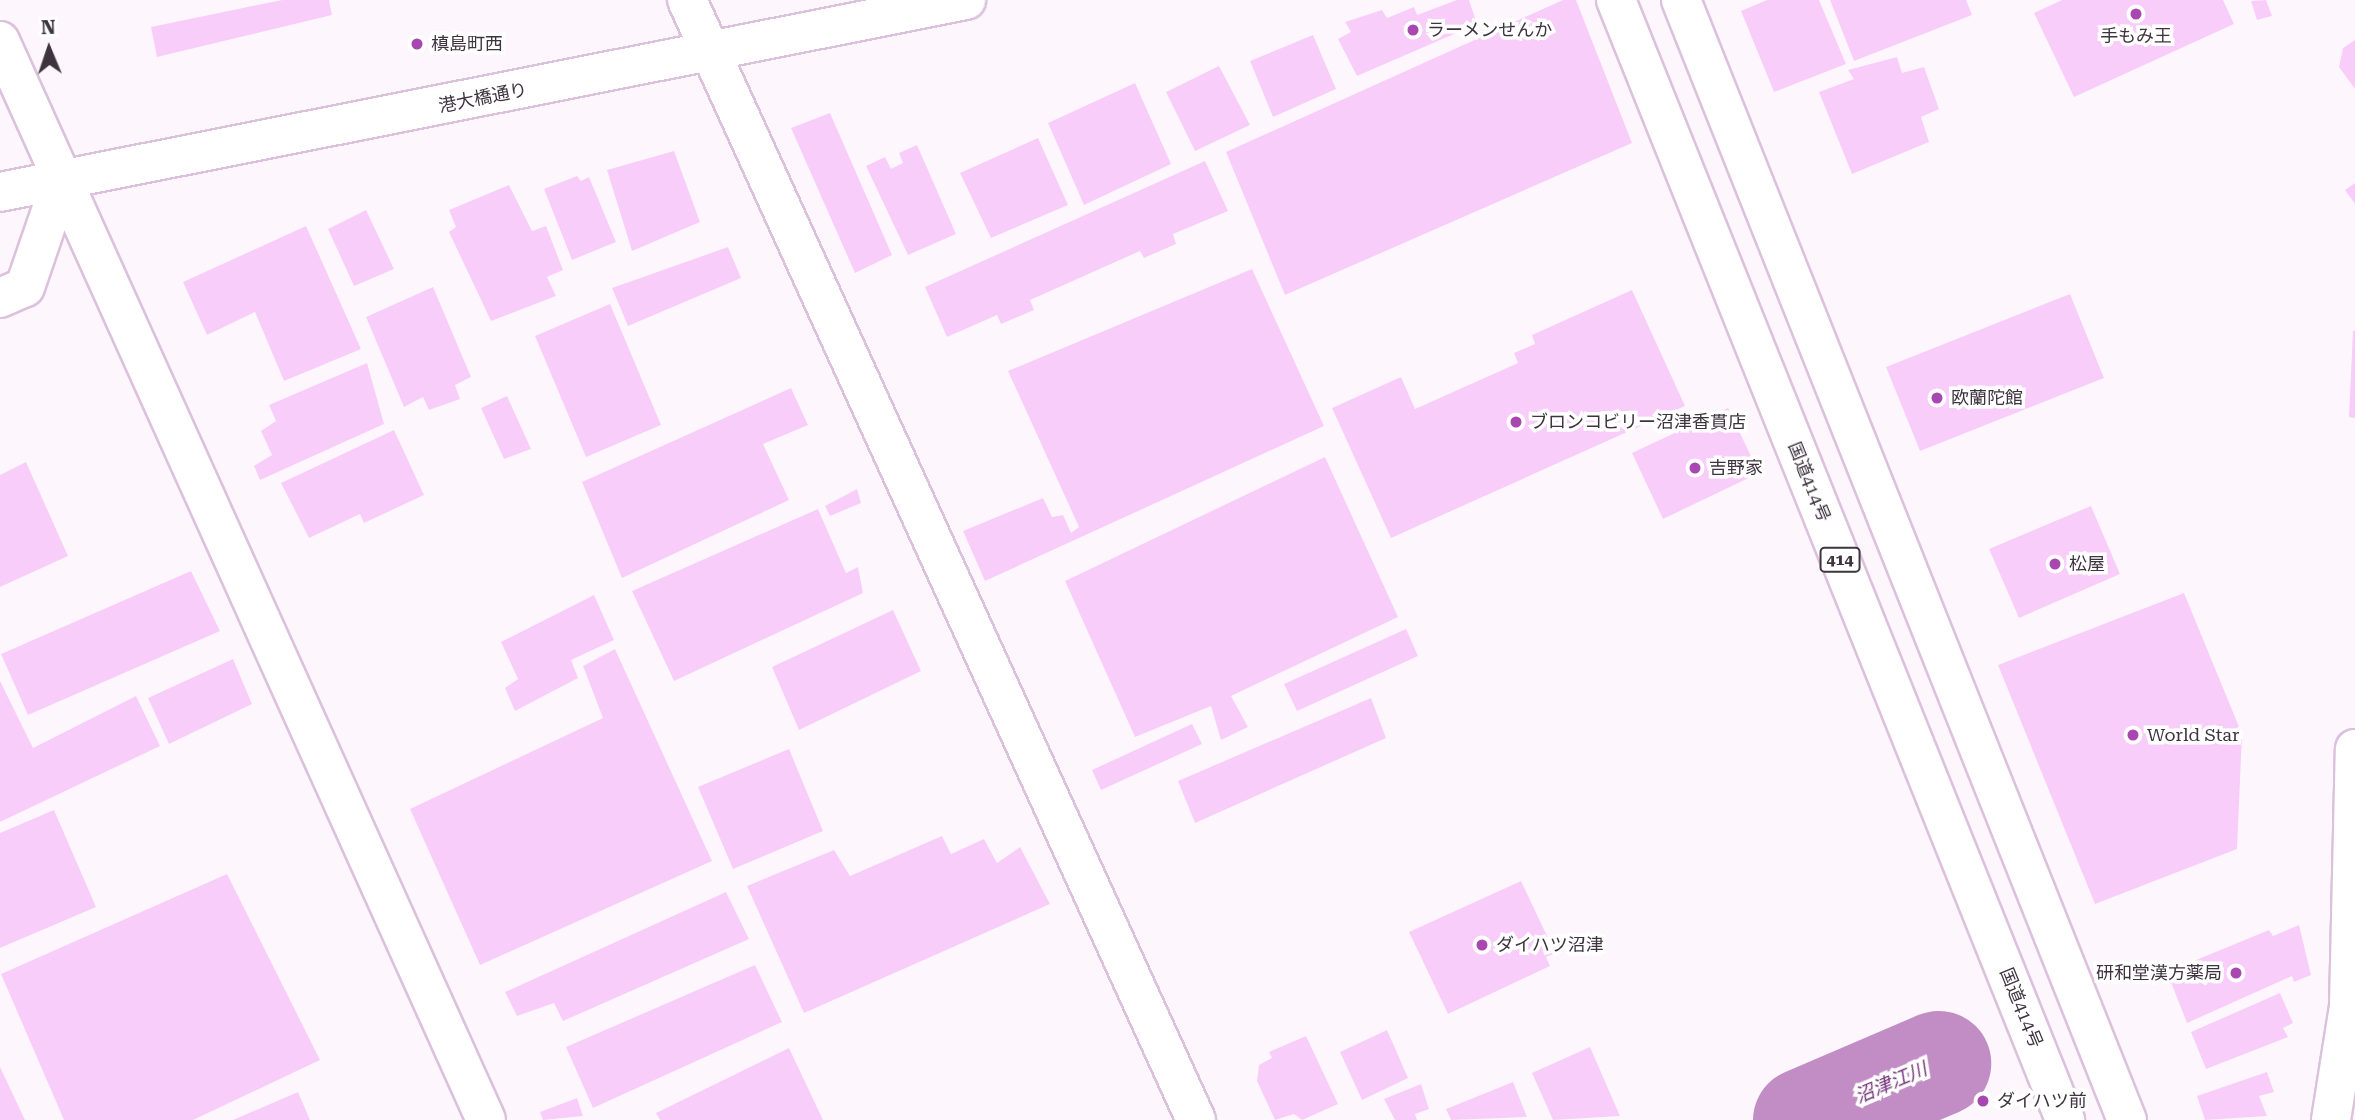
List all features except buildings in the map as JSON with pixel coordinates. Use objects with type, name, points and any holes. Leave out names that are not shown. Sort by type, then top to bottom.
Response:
[{"type":"main road","points":[[687,0],[708,54],[1196,1120]]},
{"type":"main road","name":"港大橋通り","points":[[0,192],[708,54],[966,0]]},
{"type":"main road","name":"国道414号","points":[[1615,0],[2066,1120]]},
{"type":"main road","points":[[1681,0],[2127,1120]]},
{"type":"main road","points":[[0,40],[486,1120]]},
{"type":"main road","points":[[0,298],[24,287],[62,179]]},
{"type":"main road","points":[[2331,1120],[2349,1006],[2355,749]]},
{"type":"waterway","name":"沼津江川","points":[[1805,1120],[1938,1063]]},
{"type":"place","name":"手もみ王","points":[[2136,14]]},
{"type":"place","name":"ラーメンせんか","points":[[1413,30]]},
{"type":"place","name":"槙島町西","points":[[417,44]]},
{"type":"place","name":"欧蘭陀館","points":[[1937,398]]},
{"type":"place","name":"ブロンコビリー沼津香貫店","points":[[1516,422]]},
{"type":"place","name":"吉野家","points":[[1695,468]]},
{"type":"place","name":"松屋","points":[[2055,564]]},
{"type":"place","name":"World Star","points":[[2133,735]]},
{"type":"place","name":"ダイハツ沼津","points":[[1482,945]]},
{"type":"place","name":"研和堂漢方薬局","points":[[2236,973]]},
{"type":"place","name":"ダイハツ前","points":[[1983,1101]]}]
